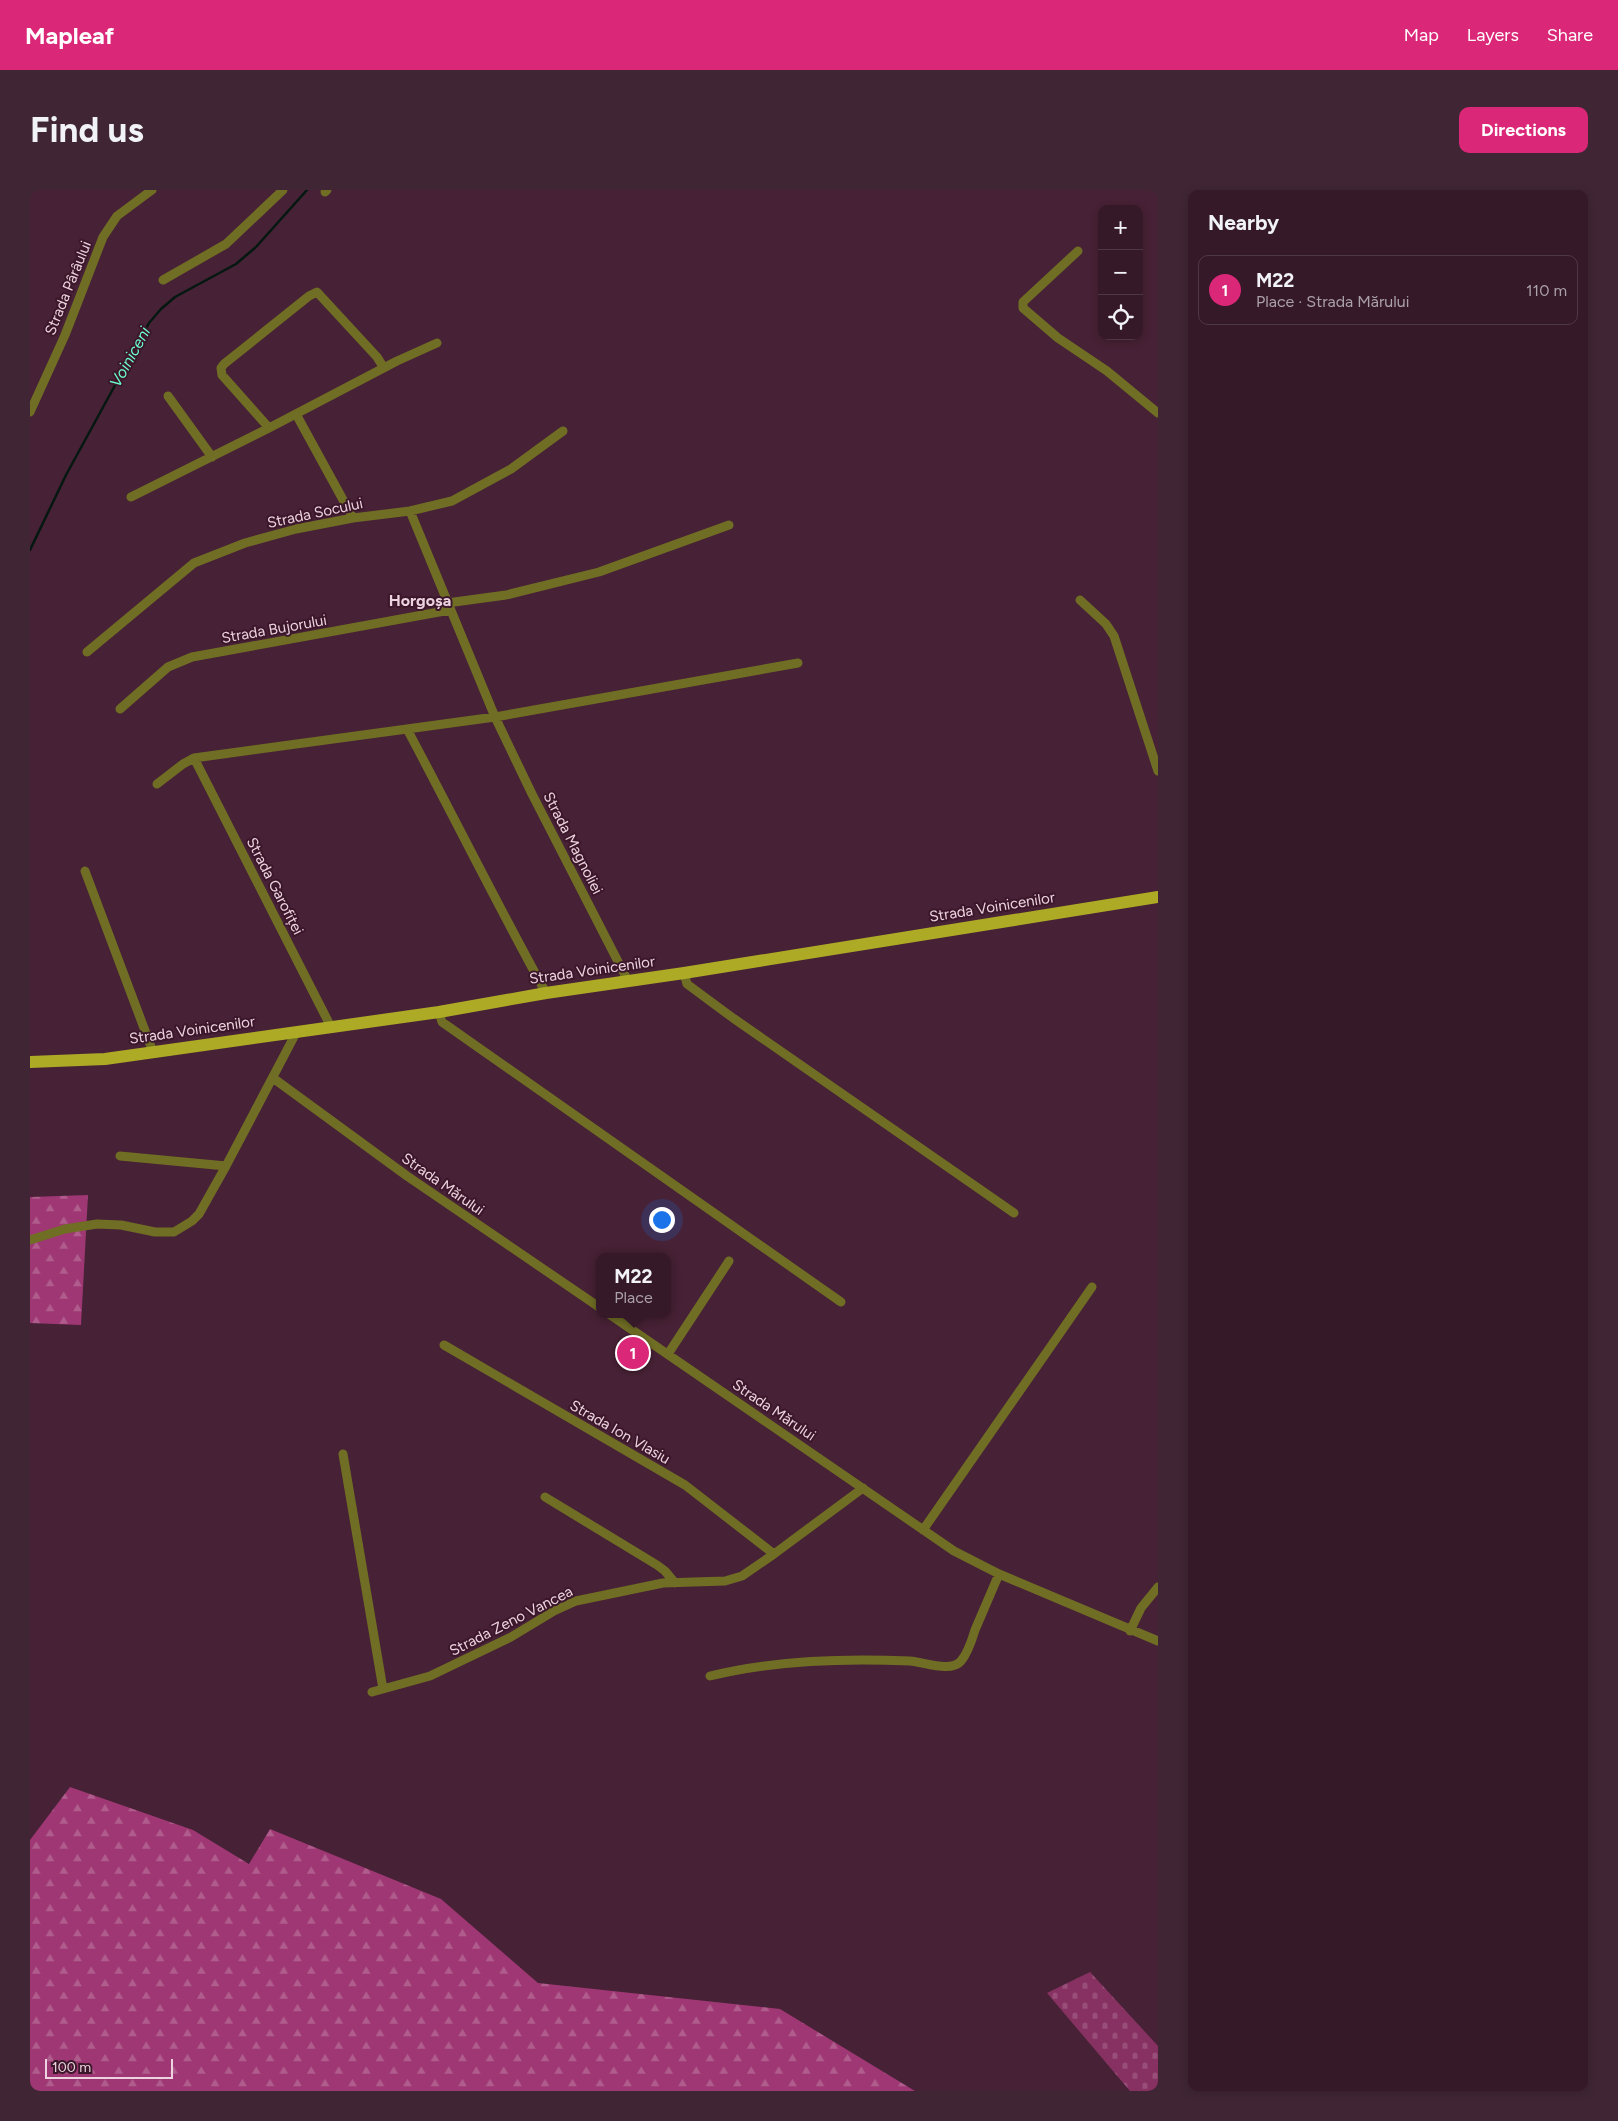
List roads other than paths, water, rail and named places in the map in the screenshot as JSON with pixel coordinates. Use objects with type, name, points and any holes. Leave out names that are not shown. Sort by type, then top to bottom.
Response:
[{"type":"main road","name":"Strada Voinicenilor","points":[[30,1062],[106,1059],[439,1012],[546,993],[684,973],[1158,897]]},
{"type":"street","name":"Strada Pârâului","points":[[30,412],[65,335],[104,238],[117,216],[152,190]]},
{"type":"street","points":[[163,280],[226,244],[283,190]]},
{"type":"street","points":[[1078,251],[1023,302],[1023,308],[1058,338],[1122,383],[1158,413]]},
{"type":"street","points":[[268,428],[222,375],[222,368],[224,364],[309,296],[317,292],[377,357],[384,368]]},
{"type":"street","points":[[131,497],[436,343]]},
{"type":"street","points":[[168,396],[212,457]]},
{"type":"street","points":[[296,414],[353,518]]},
{"type":"street","name":"Strada Socului","points":[[87,652],[194,563],[245,544],[296,529],[353,518],[410,511],[452,502],[511,470],[563,431]]},
{"type":"street","name":"Strada Magnoliei","points":[[410,511],[495,717],[532,794],[628,981]]},
{"type":"street","name":"Strada Bujorului","points":[[120,709],[168,667],[192,657],[506,595],[599,572],[729,525]]},
{"type":"street","points":[[1080,600],[1106,624],[1114,636],[1158,770]]},
{"type":"street","points":[[157,784],[194,758],[495,717],[798,663]]},
{"type":"street","points":[[407,729],[474,856],[502,914],[546,993]]},
{"type":"street","name":"Strada Garofiței","points":[[194,758],[331,1027]]},
{"type":"street","points":[[85,871],[153,1052]]},
{"type":"street","points":[[684,973],[687,984],[725,1013],[1014,1213]]},
{"type":"street","points":[[439,1012],[442,1022],[450,1028],[841,1302]]},
{"type":"street","points":[[30,1240],[65,1229],[97,1224],[122,1225],[146,1231],[174,1232],[192,1221],[200,1214],[297,1032]]},
{"type":"street","name":"Strada Mărului","points":[[273,1078],[407,1176],[596,1305]]},
{"type":"street","points":[[120,1156],[226,1166]]},
{"type":"street","points":[[668,1354],[730,1261]]},
{"type":"street","points":[[923,1530],[1092,1287]]},
{"type":"street","name":"Strada Mărului","points":[[615,1318],[954,1552],[999,1574],[1158,1642]]},
{"type":"street","name":"Strada Ion Vlasiu","points":[[444,1345],[685,1485],[774,1554]]},
{"type":"street","points":[[343,1454],[383,1689]]},
{"type":"street","name":"Strada Zeno Vancea","points":[[372,1692],[430,1676],[505,1640],[537,1623],[554,1611],[576,1601],[646,1586],[675,1583],[725,1582],[742,1576],[863,1488]]},
{"type":"street","points":[[545,1497],[657,1565],[666,1571],[675,1583]]},
{"type":"street","points":[[710,1676],[754,1666],[810,1662],[884,1660],[912,1661],[948,1667],[954,1666],[961,1662],[968,1649],[999,1574]]},
{"type":"street","points":[[1130,1631],[1141,1608],[1158,1586]]},
{"type":"waterway","name":"Voiniceni","points":[[30,550],[66,475],[149,323],[175,297],[236,264],[256,247],[307,190]]},
{"type":"place","name":"M22","points":[[633,1353]]},
{"type":"district","name":"Horgoșa","points":[[420,600]]}]
